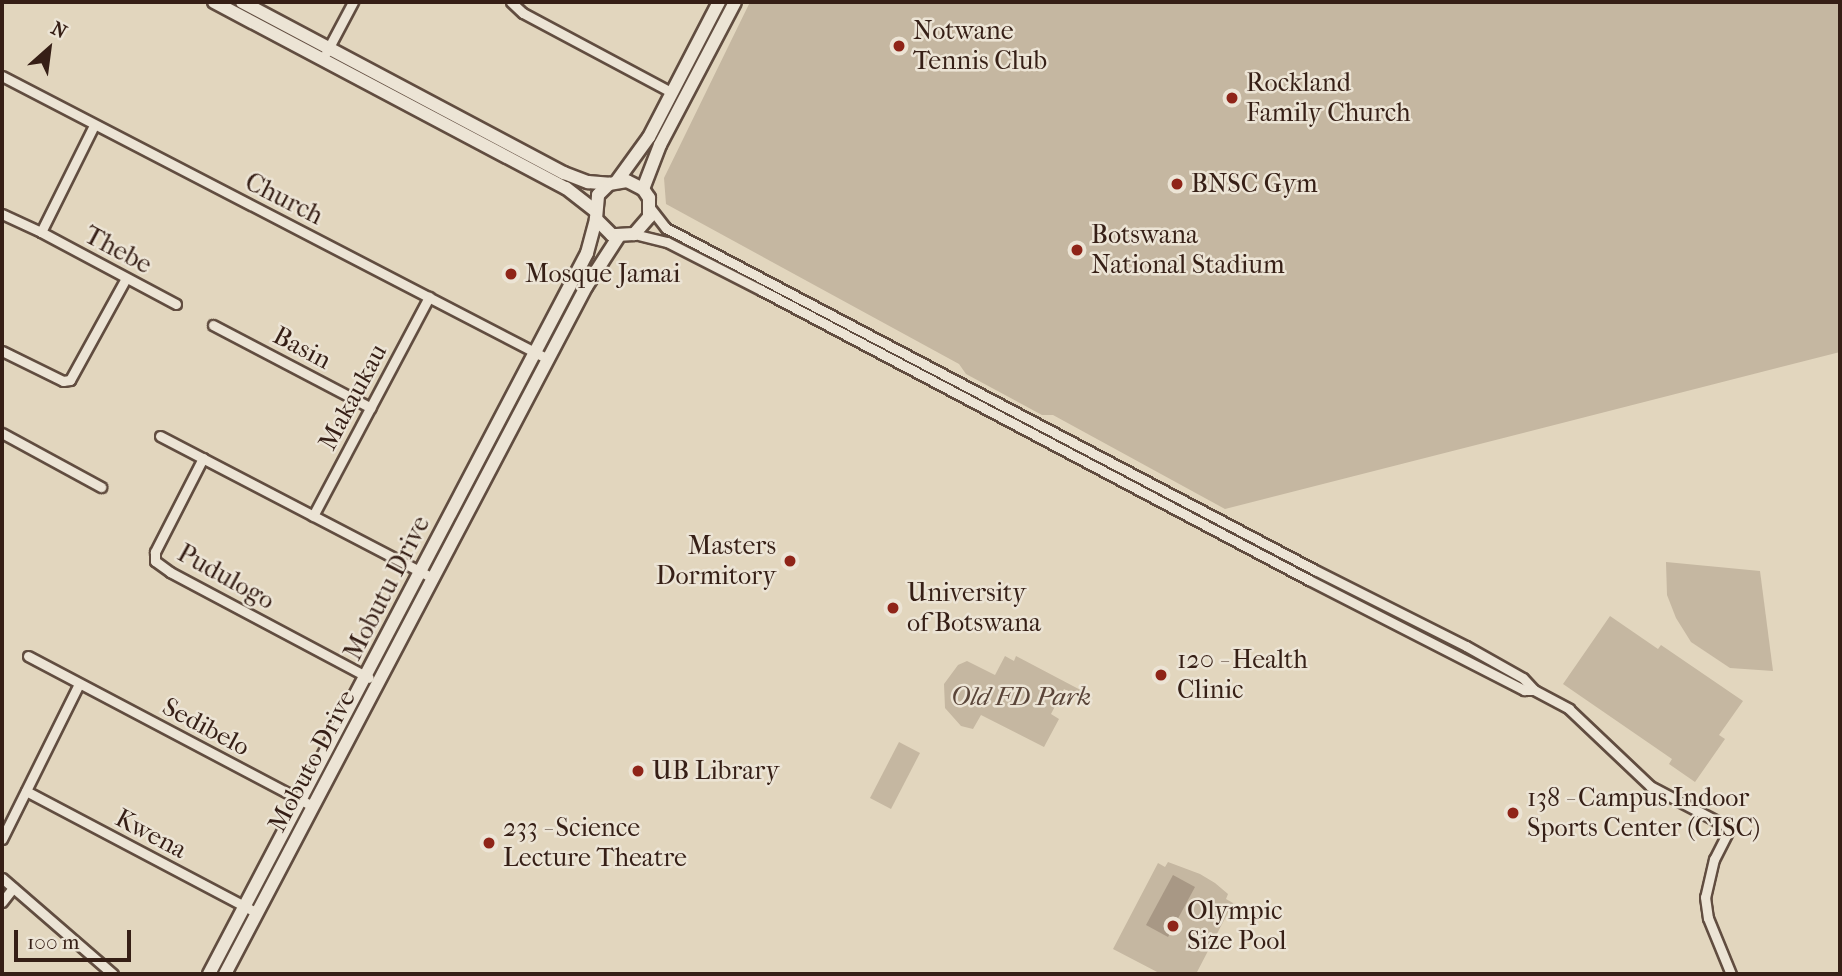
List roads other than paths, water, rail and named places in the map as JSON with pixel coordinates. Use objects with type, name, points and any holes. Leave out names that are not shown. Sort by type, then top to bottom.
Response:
[{"type":"main road","points":[[214,2],[326,52],[564,173],[588,182],[635,184],[643,189],[651,209],[646,224],[634,234],[619,236],[605,231],[595,215],[566,188],[326,52],[242,2]]},
{"type":"main road","points":[[595,215],[598,195],[636,158],[719,2]]},
{"type":"main road","points":[[643,189],[660,145],[735,2]]},
{"type":"main road","name":"Mobutu Drive","points":[[209,974],[251,910],[427,575],[535,352],[587,253],[595,215]]},
{"type":"main road","points":[[427,575],[596,270],[619,236]]},
{"type":"main road","points":[[225,974],[251,910]]},
{"type":"street","points":[[326,52],[353,2]]},
{"type":"street","points":[[511,2],[523,13],[671,92]]},
{"type":"street","name":"Church","points":[[2,76],[548,359]]},
{"type":"street","points":[[41,232],[94,125]]},
{"type":"street","points":[[651,209],[666,228],[1315,570],[1444,634],[1523,678],[1534,690],[1575,714],[1626,766],[1650,786],[1730,828],[1714,859],[1705,897],[1708,918],[1731,974]]},
{"type":"street","name":"Thebe","points":[[2,214],[176,304]]},
{"type":"street","points":[[634,234],[667,242],[1309,580],[1524,690],[1534,690]]},
{"type":"street","points":[[2,351],[63,381],[70,380],[126,278]]},
{"type":"street","name":"Makaukau","points":[[313,516],[429,297]]},
{"type":"street","name":"Basin","points":[[213,325],[371,408]]},
{"type":"street","points":[[2,433],[101,486]]},
{"type":"street","points":[[160,436],[427,575]]},
{"type":"street","name":"Pudulogo","points":[[203,458],[155,552],[155,561],[170,572],[372,680]]},
{"type":"street","points":[[1309,580],[1315,570]]},
{"type":"street","points":[[1438,646],[1444,634]]},
{"type":"street","name":"Sedibelo","points":[[28,656],[308,803]]},
{"type":"street","points":[[2,839],[79,684]]},
{"type":"street","name":"Kwena","points":[[26,791],[251,910]]},
{"type":"street","points":[[2,878],[113,974]]},
{"type":"street","points":[[2,902],[13,888]]},
{"type":"place","name":"Notwane Tennis Club","points":[[899,46]]},
{"type":"place","name":"Rockland Family Church","points":[[1232,98]]},
{"type":"place","name":"BNSC Gym","points":[[1177,184]]},
{"type":"place","name":"Botswana National Stadium","points":[[1077,250]]},
{"type":"place","name":"Mosque Jamai","points":[[511,274]]},
{"type":"place","name":"Masters Dormitory","points":[[790,561]]},
{"type":"place","name":"University of Botswana","points":[[893,608]]},
{"type":"place","name":"120 - Health Clinic","points":[[1161,675]]},
{"type":"place","name":"UB Library","points":[[638,771]]},
{"type":"place","name":"138 - Campus Indoor Sports Center (CISC)","points":[[1513,813]]},
{"type":"place","name":"233 - Science Lecture Theatre","points":[[489,843]]},
{"type":"place","name":"Olympic Size Pool","points":[[1173,926]]},
{"type":"park label","name":"Old FD Park","points":[[1021,697]]}]
